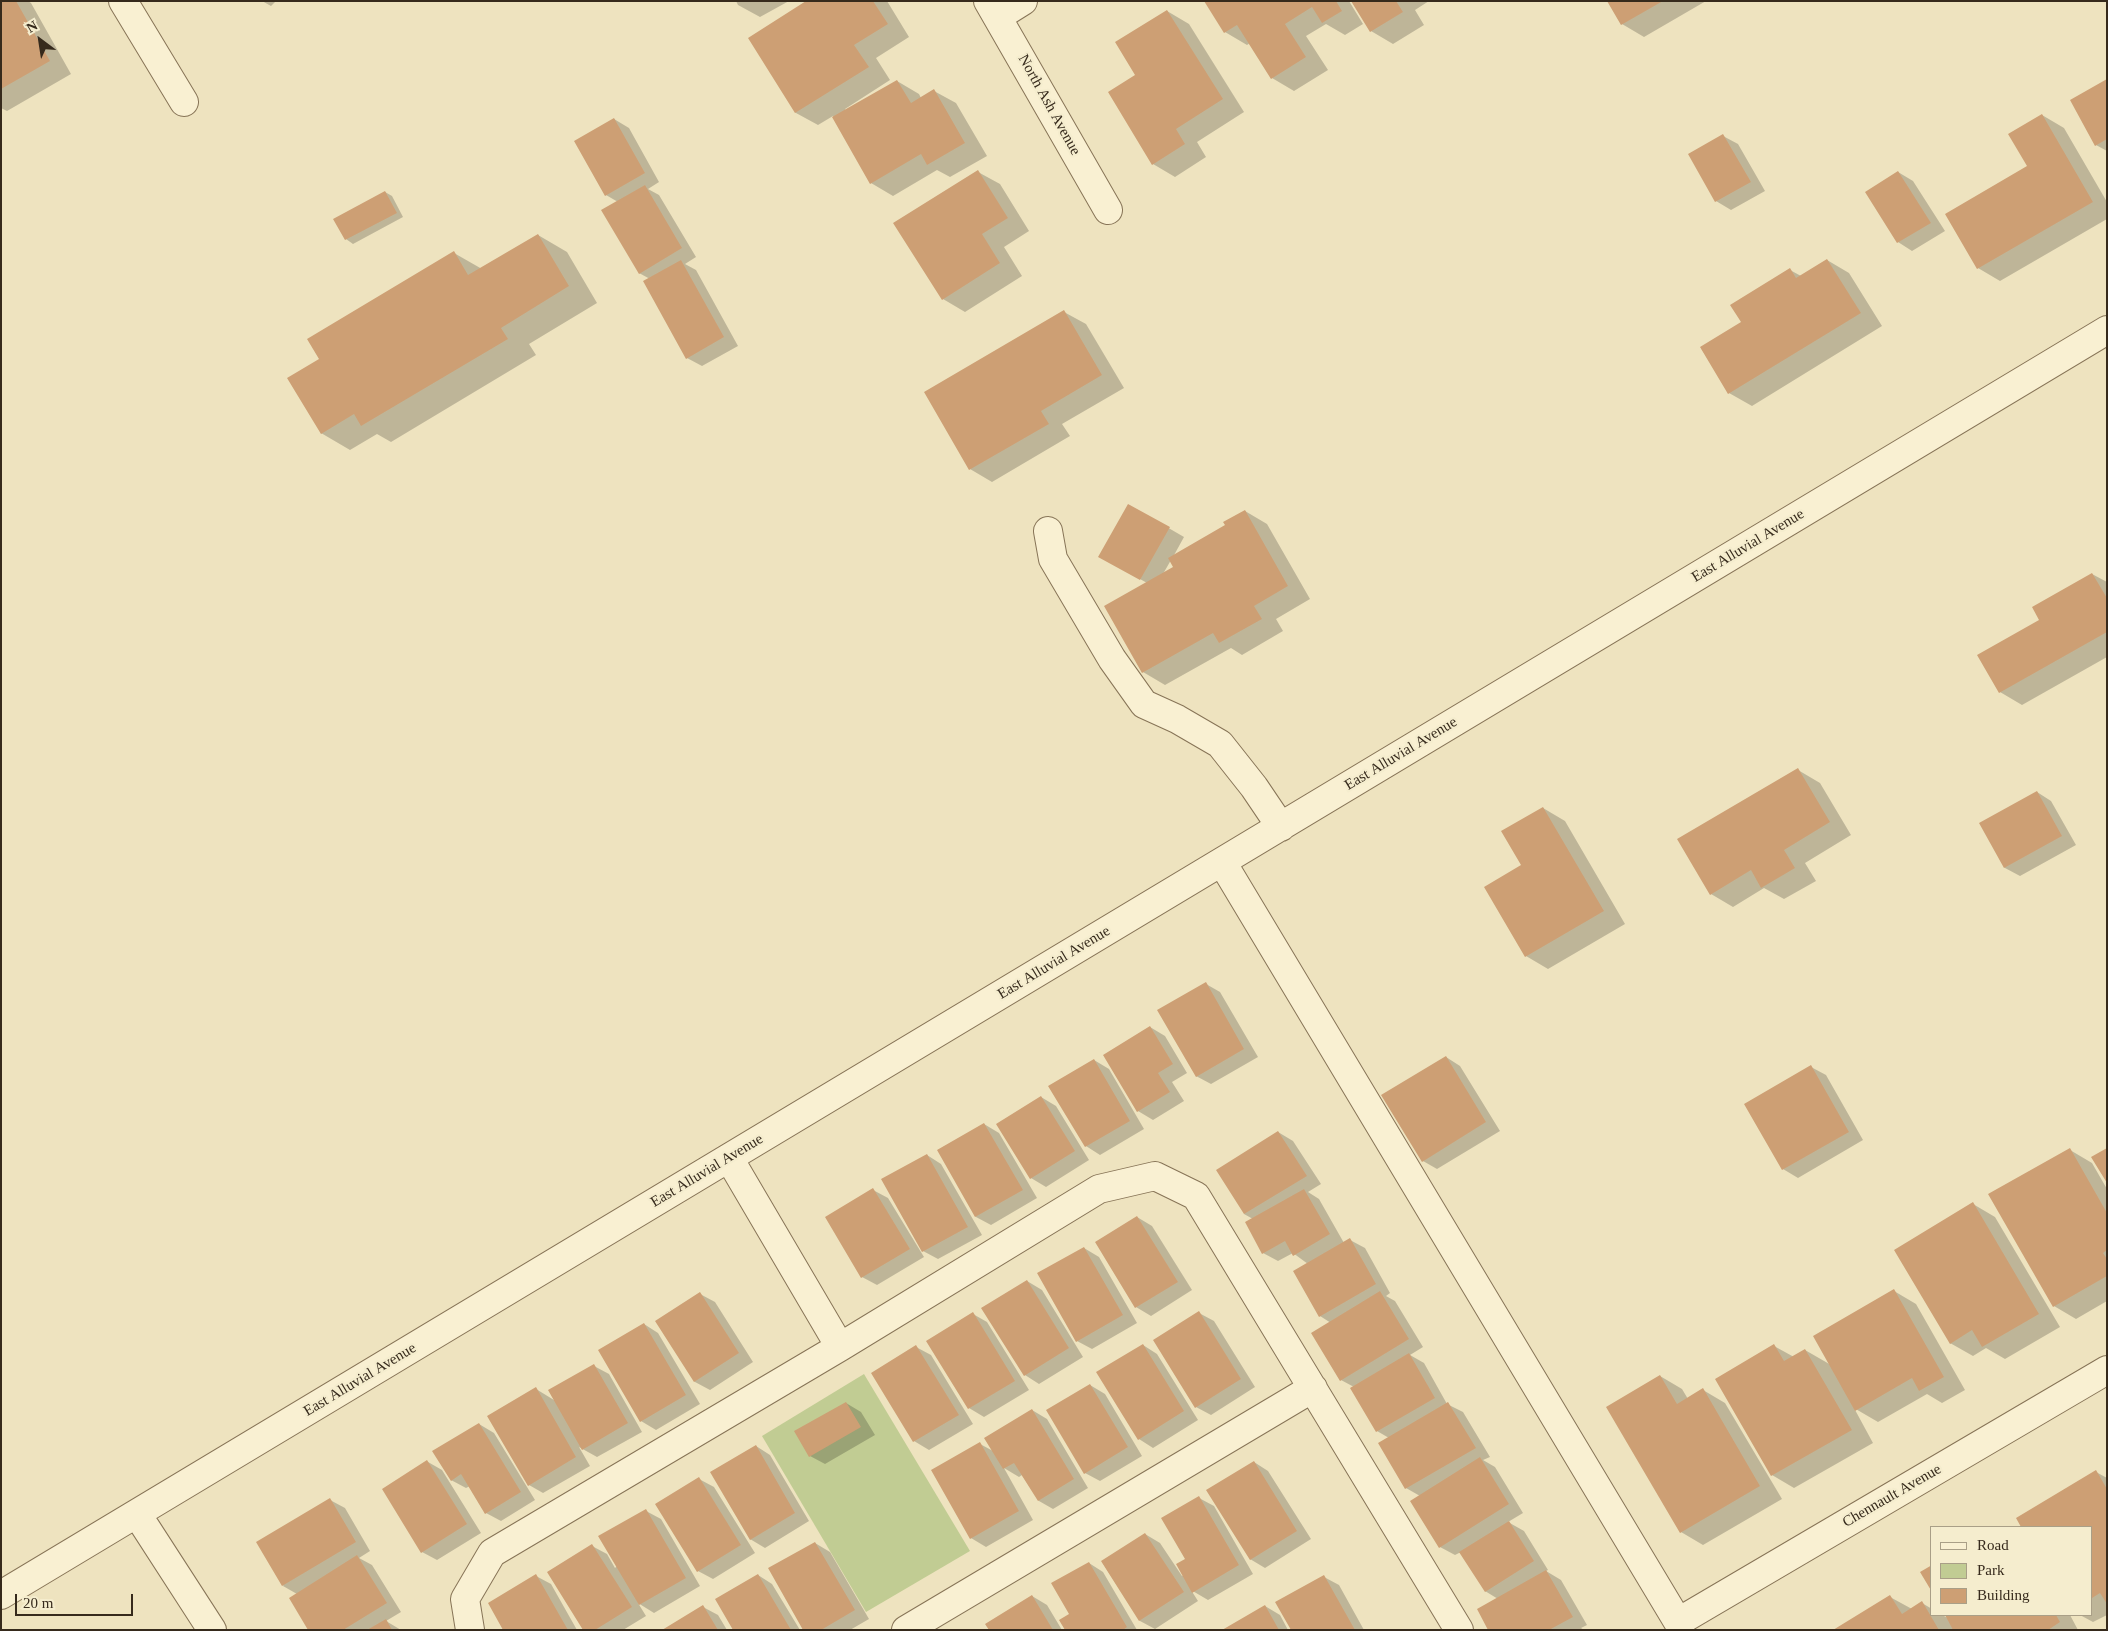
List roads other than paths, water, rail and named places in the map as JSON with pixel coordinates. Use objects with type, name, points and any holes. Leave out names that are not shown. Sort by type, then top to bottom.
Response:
[{"type":"street","points":[[122,1],[184,102]]},
{"type":"street","points":[[994,9],[1023,1]]},
{"type":"street","name":"North Ash Avenue","points":[[994,9],[1108,210]]},
{"type":"street","name":"East Alluvial Avenue","points":[[1,1595],[2107,330]]},
{"type":"street","points":[[1048,531],[1053,559],[1112,659],[1144,704],[1177,719],[1220,744],[1254,787],[1281,827]]},
{"type":"street","name":"Chennault Avenue","points":[[1222,862],[1678,1622],[2107,1370]]},
{"type":"street","points":[[729,1158],[840,1347]]},
{"type":"street","points":[[470,1630],[465,1599],[492,1553],[840,1347],[1099,1189],[1155,1176],[1196,1196],[1459,1630]]},
{"type":"street","points":[[906,1630],[1313,1388]]},
{"type":"street","points":[[137,1514],[212,1630]]}]
